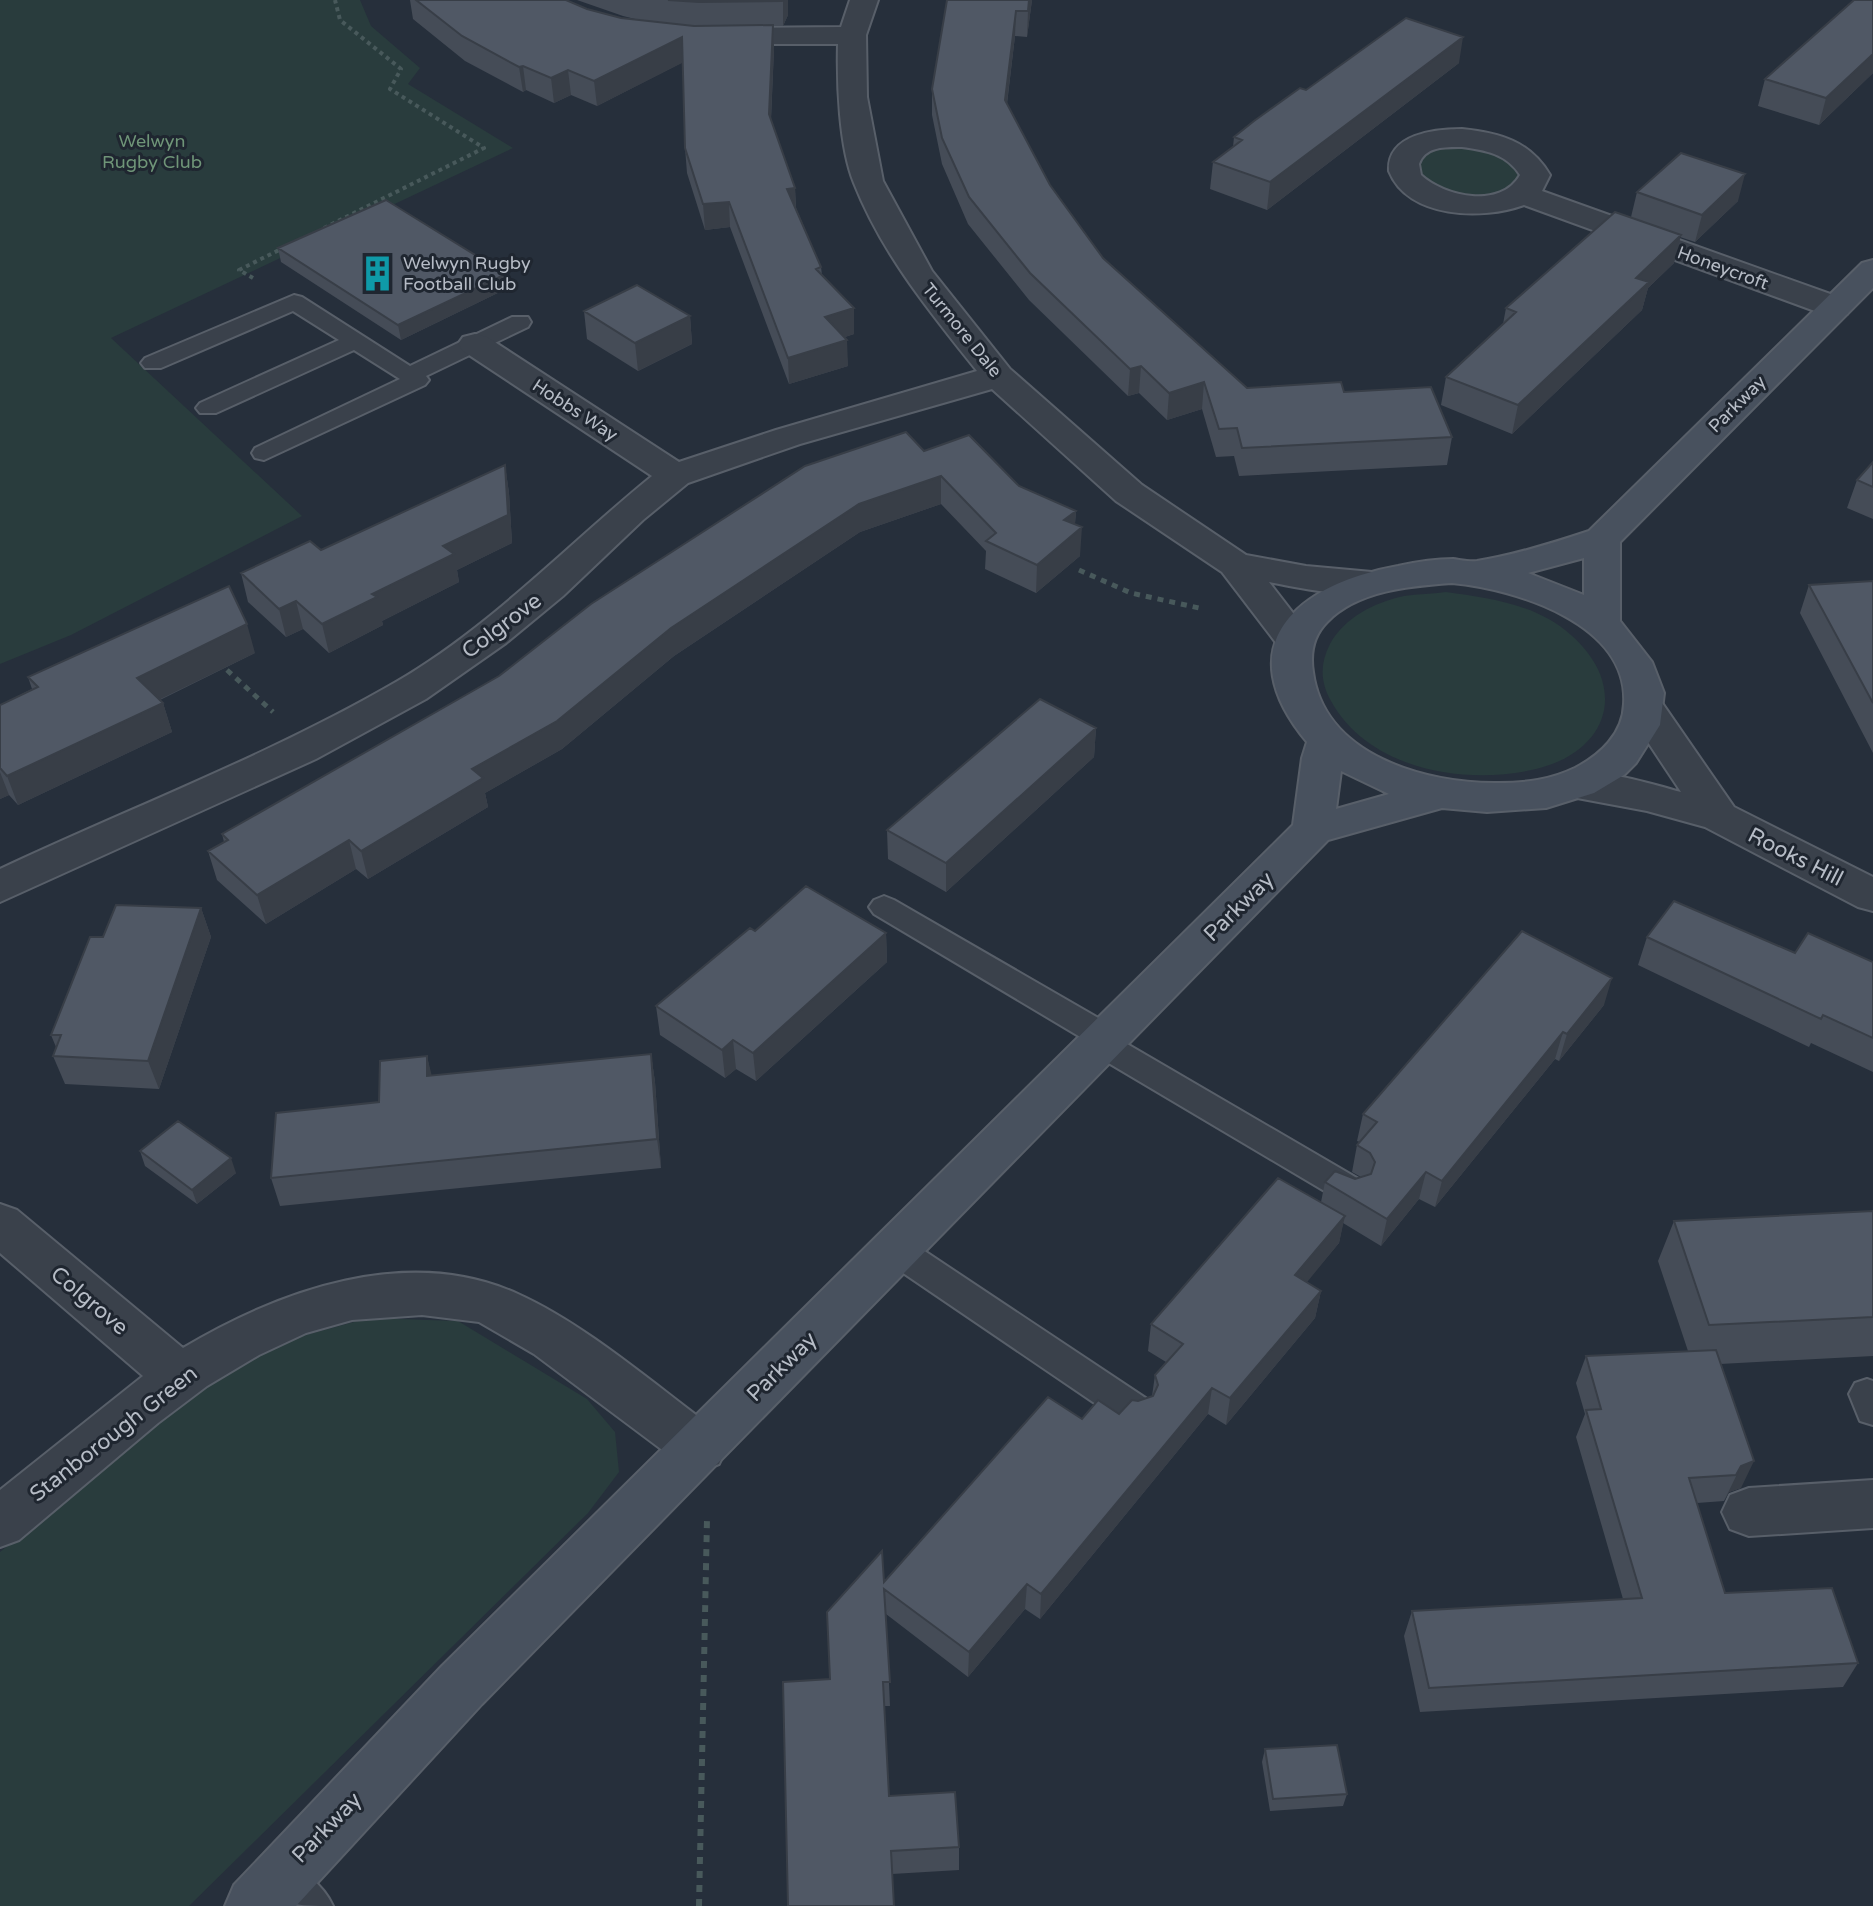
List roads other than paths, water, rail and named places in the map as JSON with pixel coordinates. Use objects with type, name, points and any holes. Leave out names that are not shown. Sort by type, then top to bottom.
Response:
[{"type":"street","name":"Turmore Dale","points":[[864,0],[852,35],[852,97],[868,181],[917,274],[998,376],[1129,493],[1235,564],[1294,639]]},
{"type":"street","points":[[687,36],[852,35]]},
{"type":"street","name":"Honeycroft","points":[[1522,194],[1835,307]]},
{"type":"street","name":"Parkway","points":[[1477,573],[1552,556],[1602,539],[1873,270]]},
{"type":"street","name":"Hobbs Way","points":[[475,344],[675,475]]},
{"type":"street","name":"Colgrove","points":[[0,887],[310,745],[412,690],[492,634],[550,588],[630,512],[675,475],[788,437],[998,376]]},
{"type":"street","points":[[1600,624],[1603,608],[1602,539]]},
{"type":"street","name":"Turmore Dale","points":[[1235,564],[1306,578],[1370,581]]},
{"type":"street","points":[[1409,573],[1477,573],[1549,592],[1600,624],[1622,643],[1641,675],[1646,709],[1632,746],[1612,763],[1576,785],[1549,795],[1488,800],[1424,791],[1367,769],[1328,741],[1302,710],[1291,672],[1294,639],[1314,614],[1338,595],[1370,581],[1409,573]]},
{"type":"street","name":"Rooks Hill","points":[[1646,709],[1719,817]]},
{"type":"street","points":[[1313,830],[1322,758],[1328,741]]},
{"type":"street","name":"Rooks Hill","points":[[1576,785],[1647,797],[1719,817],[1873,896]]},
{"type":"street","name":"Parkway","points":[[281,1897],[462,1685],[1313,830],[1444,793]]},
{"type":"street","name":"Colgrove","points":[[0,1224],[180,1376]]},
{"type":"street","name":"Stanborough Green","points":[[0,1523],[180,1376],[242,1338],[296,1312],[341,1299],[385,1293],[438,1294],[483,1302],[527,1321],[700,1448]]},
{"type":"street","points":[[1749,1512],[1871,1511]]},
{"type":"lane","points":[[153,363],[294,302],[417,380],[264,453]]},
{"type":"lane","points":[[409,375],[520,322]]},
{"type":"lane","points":[[208,408],[356,341]]},
{"type":"lane","points":[[884,907],[1350,1190]]},
{"type":"lane","points":[[896,1250],[1134,1410]]},
{"type":"place","name":"Welwyn Rugby Football Club","points":[[377,273]]},
{"type":"park label","name":"Welwyn Rugby Club","points":[[152,151]]}]
